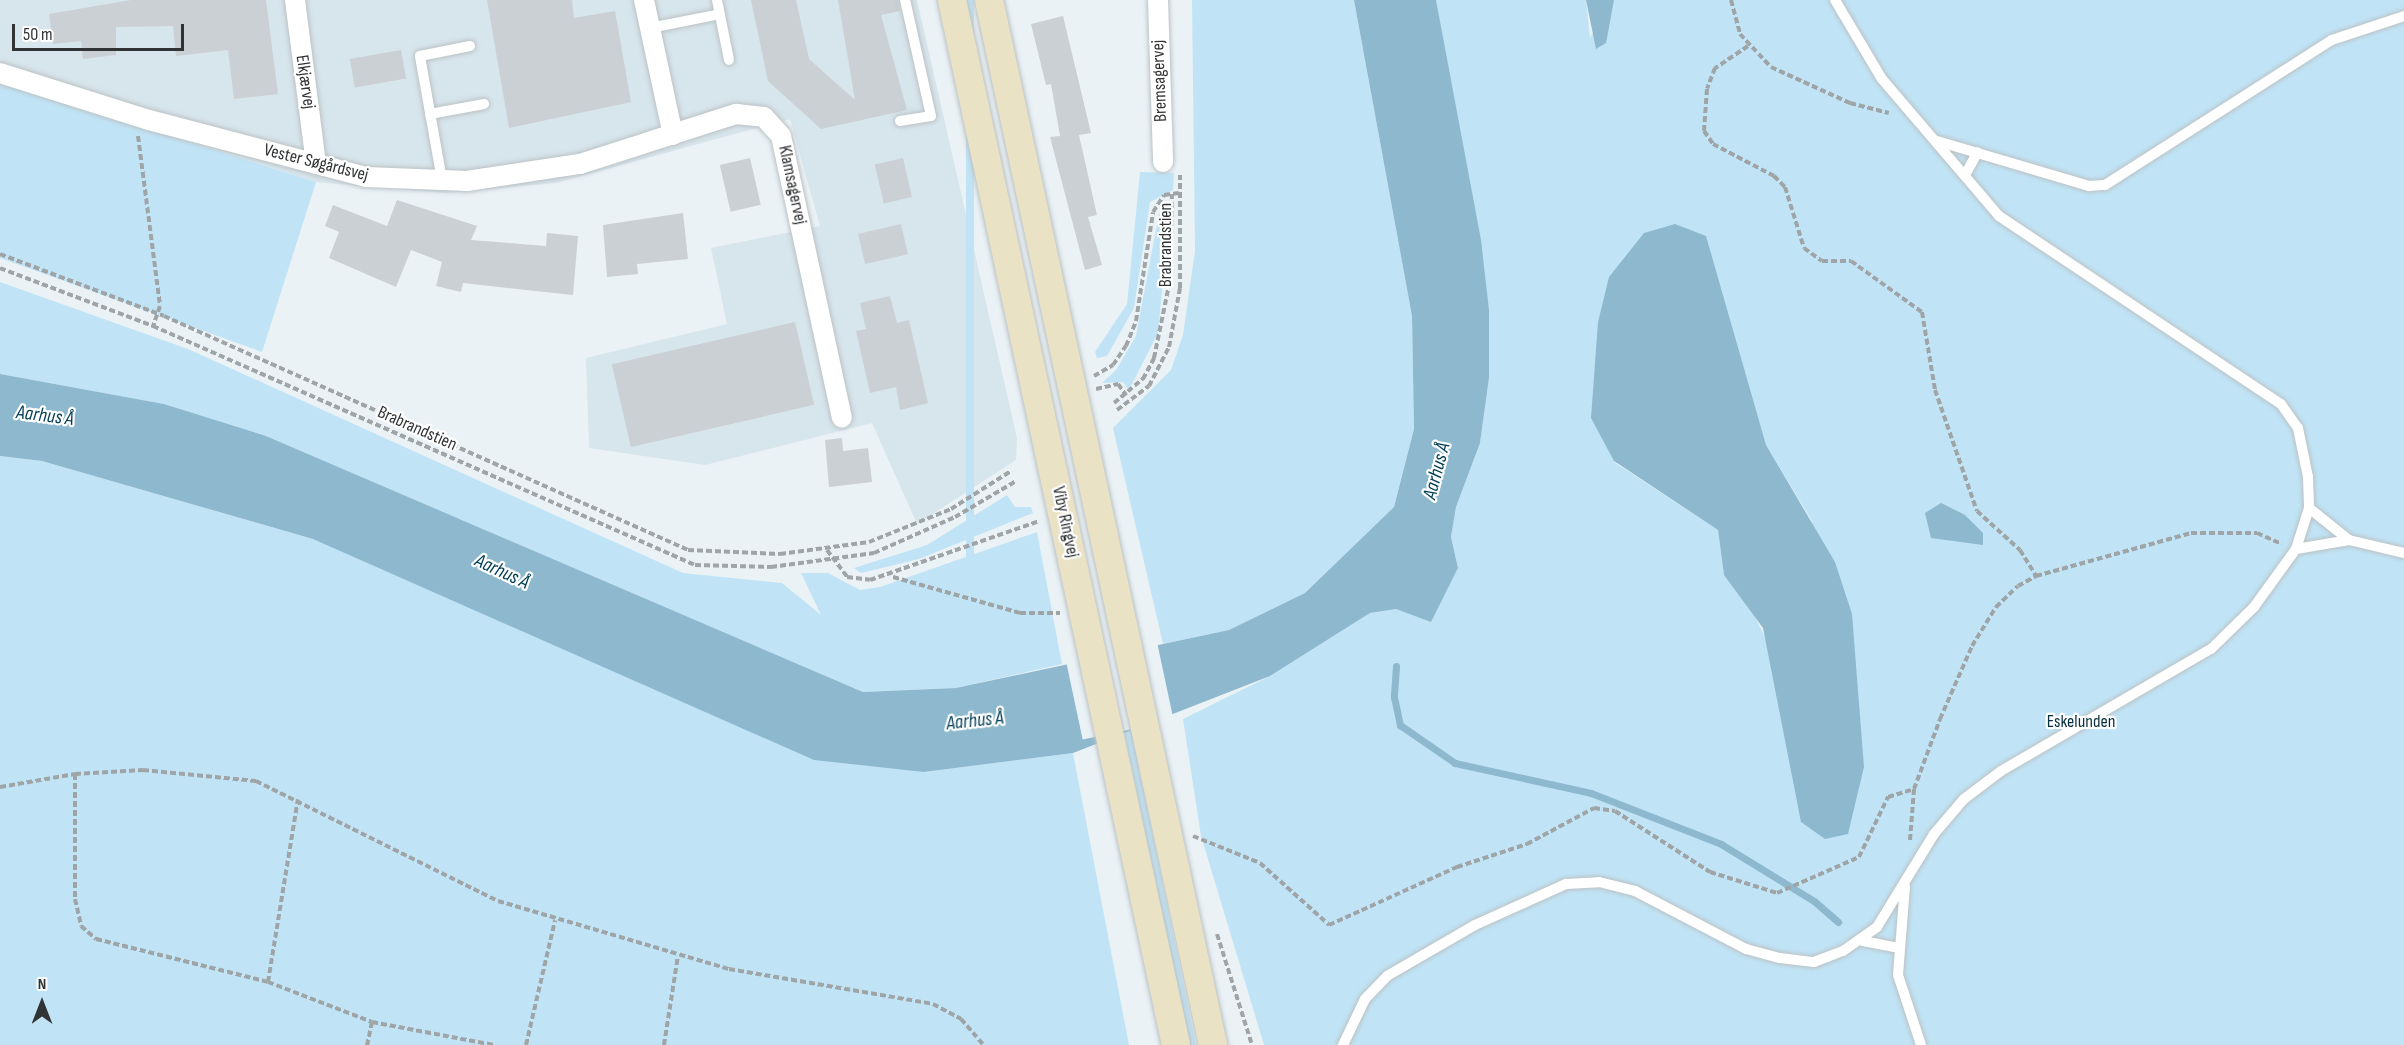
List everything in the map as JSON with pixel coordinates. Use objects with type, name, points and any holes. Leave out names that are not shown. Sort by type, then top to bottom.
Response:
[{"type":"main road","name":"Viby Ringvej","points":[[952,0],[1176,1045]]},
{"type":"main road","name":"Viby Ringvej","points":[[989,0],[1213,1045]]},
{"type":"main road","points":[[1176,874],[1231,1045]]},
{"type":"street","name":"Elkjærvej","points":[[295,0],[316,164]]},
{"type":"street","points":[[644,0],[673,135]]},
{"type":"street","name":"Bremsagervej","points":[[1158,0],[1163,162]]},
{"type":"street","name":"Vester Søgårdsvej","points":[[0,74],[143,118],[366,177],[442,180],[580,164],[673,135]]},
{"type":"street","name":"Klamsagervej","points":[[673,135],[750,114],[764,117],[778,130],[842,417]]},
{"type":"lane","points":[[717,0],[729,60]]},
{"type":"lane","points":[[900,121],[931,116],[905,0]]},
{"type":"lane","points":[[1343,1045],[1365,999],[1387,976],[1475,925],[1566,884],[1614,884],[1746,949],[1780,958],[1814,962],[1863,941],[1906,880],[1934,834],[1964,799],[2001,771],[2211,649],[2254,607],[2296,549],[2309,508],[2298,428],[2281,404],[1999,216],[1882,79],[1835,0]]},
{"type":"lane","points":[[650,28],[720,14]]},
{"type":"lane","points":[[1937,141],[2089,186],[2105,185],[2332,40],[2404,16]]},
{"type":"lane","points":[[442,180],[420,56],[470,46]]},
{"type":"lane","points":[[430,114],[484,104]]},
{"type":"lane","points":[[1965,175],[1968,160],[1978,153]]},
{"type":"lane","points":[[2309,508],[2349,540]]},
{"type":"lane","points":[[2296,549],[2349,540],[2404,553]]},
{"type":"lane","points":[[1906,880],[1898,948],[1898,975],[1921,1045]]},
{"type":"lane","points":[[1863,941],[1898,948]]},
{"type":"path","points":[[1731,0],[1749,46],[1795,81],[1850,103],[1914,114]]},
{"type":"path","points":[[1749,46],[1715,68],[1704,114],[1704,130],[1713,144],[1774,176],[1785,187],[1804,248],[1822,261],[1851,261],[1922,312],[1935,390],[1977,511],[2028,563],[2036,576]]},
{"type":"path","points":[[143,118],[136,141],[158,314],[153,326]]},
{"type":"path","name":"Brabrandstien","points":[[1071,388],[1113,365],[1126,346],[1136,321],[1153,212],[1164,195],[1179,193],[1180,288],[1169,347],[1149,386],[1117,410]]},
{"type":"path","points":[[1114,403],[1126,395],[1149,368],[1167,308],[1172,194]]},
{"type":"path","points":[[0,254],[158,314],[688,550],[739,555],[826,550],[913,528],[1011,471]]},
{"type":"path","name":"Brabrandstien","points":[[0,268],[153,326],[671,558],[729,568],[832,562],[909,539],[1016,481]]},
{"type":"path","points":[[1100,389],[1118,384],[1126,395]]},
{"type":"path","points":[[826,550],[832,562],[857,580],[892,577],[1063,516]]},
{"type":"path","points":[[1906,880],[1914,789],[1972,646],[1996,607],[2036,576],[2191,533],[2257,533],[2296,549]]},
{"type":"path","points":[[892,577],[1020,613],[1044,616],[1083,609]]},
{"type":"path","points":[[0,787],[75,774],[143,770],[222,775],[256,781],[298,799],[498,901],[678,956],[933,1004],[961,1019],[984,1045]]},
{"type":"path","points":[[75,774],[75,899],[81,926],[96,939],[268,982],[372,1022],[494,1045]]},
{"type":"path","points":[[1168,837],[1196,836],[1260,863],[1329,925],[1456,867],[1527,844],[1578,814],[1594,808],[1616,811],[1710,872],[1777,893],[1859,857],[1882,805],[1888,797],[1914,789]]},
{"type":"path","points":[[268,982],[298,799]]},
{"type":"path","points":[[526,1045],[555,920]]},
{"type":"path","points":[[664,1045],[678,956]]},
{"type":"path","points":[[367,1045],[372,1022]]},
{"type":"shaded area","points":[[0,0],[917,0],[1017,438],[1016,460],[917,524],[872,423],[705,465],[589,448],[586,358],[727,324],[711,248],[820,226],[790,119],[556,183],[446,193],[316,182],[0,82]]},
{"type":"green space","points":[[966,0],[974,0],[974,688],[966,688]]},
{"type":"green space","points":[[1192,0],[1354,0],[1412,316],[1414,429],[1394,507],[1305,593],[1229,630],[1163,644],[1113,428],[1171,370],[1183,335],[1195,251]]},
{"type":"green space","name":"Eskelunden","points":[[1436,0],[1586,0],[1590,38],[1611,0],[2404,0],[2404,1045],[1264,1045],[1201,836],[1183,719],[1270,676],[1370,613],[1396,609],[1431,621],[1458,568],[1451,537],[1456,507],[1480,443],[1489,378],[1489,310]],"holes":[[[1747,392],[1766,445],[1812,521],[1766,639],[1745,597],[1724,575],[1718,530],[1614,462]]]},
{"type":"green space","points":[[0,82],[316,182],[262,352],[0,258]]},
{"type":"green space","points":[[1140,172],[1174,173],[1173,190],[1150,202],[1134,308],[1107,356],[1097,358],[1095,352],[1127,304]]},
{"type":"green space","points":[[1159,213],[1168,226],[1158,333],[1129,390],[1123,382],[1102,383],[1116,370],[1136,336]]},
{"type":"green space","points":[[0,282],[188,349],[683,573],[782,583],[821,615],[801,573],[828,573],[860,590],[880,587],[1037,532],[1062,664],[956,688],[863,692],[266,436],[164,404],[0,374]]},
{"type":"green space","points":[[0,456],[42,461],[313,539],[924,772],[1073,753],[1129,1045],[0,1045]]},
{"type":"green space","points":[[1007,495],[1015,507],[1031,507],[1033,513],[919,559],[861,573],[854,568],[927,545]]},
{"type":"green space","points":[[1128,715],[1196,1045],[1190,1045],[1121,717]]},
{"type":"water","name":"Aarhus Å","points":[[1354,0],[1436,0],[1481,240],[1489,310],[1489,378],[1480,443],[1456,507],[1451,537],[1458,568],[1431,622],[1396,609],[1370,613],[1270,676],[1073,753],[924,772],[814,760],[313,539],[42,461],[0,456],[0,374],[164,404],[266,436],[863,692],[956,688],[1229,630],[1305,593],[1394,507],[1414,429],[1412,316]]},
{"type":"water","points":[[1586,0],[1614,0],[1606,43],[1596,49]]},
{"type":"water","points":[[1675,224],[1706,236],[1766,445],[1835,562],[1852,614],[1864,767],[1848,834],[1825,839],[1801,822],[1763,628],[1724,575],[1718,530],[1614,461],[1591,418],[1598,322],[1609,277],[1644,233]]},
{"type":"water","points":[[1941,503],[1965,515],[1983,533],[1983,545],[1931,538],[1925,513]]},
{"type":"pier","points":[[1157,642],[1174,720],[1083,740],[1066,661]]},
{"type":"building","points":[[131,0],[266,0],[278,94],[234,99],[228,50],[176,56],[173,26],[116,27],[116,55],[83,59],[81,41],[53,44],[49,14]]},
{"type":"building","points":[[487,0],[572,0],[574,18],[615,11],[631,102],[509,128]]},
{"type":"building","points":[[751,0],[796,0],[809,59],[855,100],[838,0],[898,0],[900,11],[881,15],[907,110],[821,129],[768,81]]},
{"type":"building","points":[[1063,16],[1091,133],[1079,135],[1097,215],[1088,217],[1102,265],[1085,270],[1050,137],[1060,136],[1051,84],[1046,85],[1031,24]]},
{"type":"building","points":[[401,50],[406,79],[355,88],[350,59]]},
{"type":"building","points":[[750,158],[761,205],[731,212],[720,165]]},
{"type":"building","points":[[903,158],[912,197],[884,203],[875,165]]},
{"type":"building","points":[[397,200],[477,226],[471,240],[546,246],[547,233],[578,236],[573,295],[463,283],[461,292],[436,286],[442,262],[411,250],[396,287],[329,258],[339,232],[325,226],[333,205],[387,226]]},
{"type":"building","points":[[683,213],[688,259],[637,264],[638,274],[607,277],[603,225]]},
{"type":"building","points":[[901,224],[908,254],[865,264],[858,234]]},
{"type":"building","points":[[890,296],[897,323],[909,320],[928,403],[900,410],[896,387],[870,393],[856,331],[866,329],[860,303]]},
{"type":"building","points":[[795,322],[814,405],[631,447],[612,364]]},
{"type":"building","points":[[842,438],[843,451],[868,448],[872,482],[829,487],[825,440]]},
{"type":"waterway","points":[[1396,666],[1394,697],[1400,725],[1455,763],[1591,793],[1721,844],[1814,901],[1838,922]]}]
